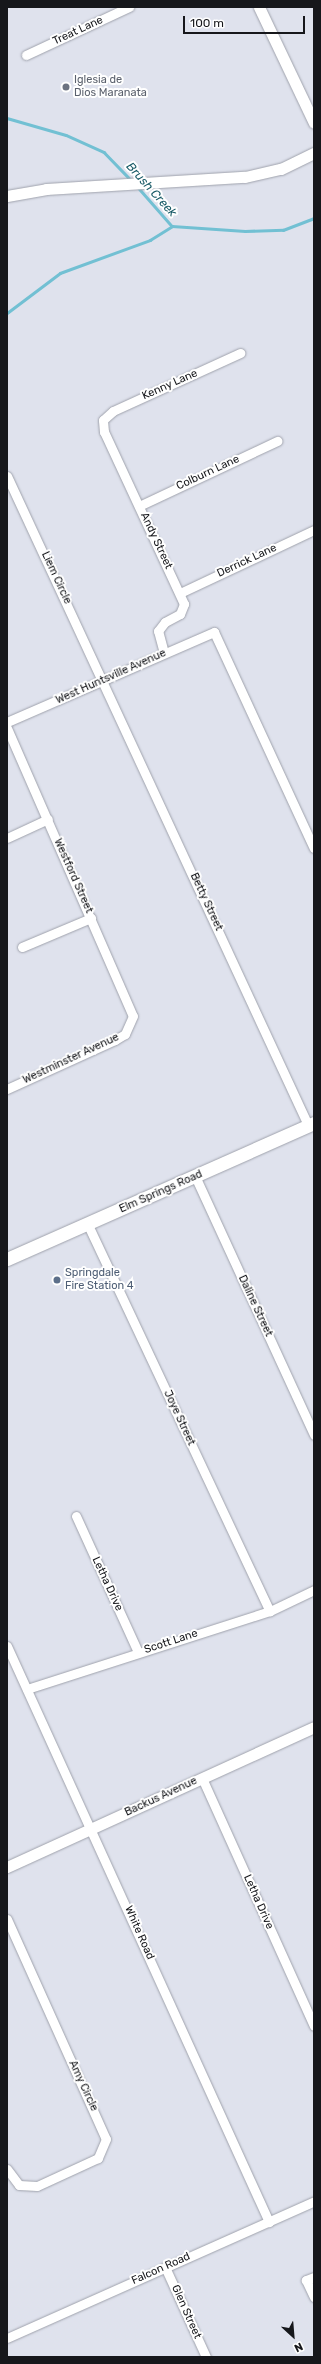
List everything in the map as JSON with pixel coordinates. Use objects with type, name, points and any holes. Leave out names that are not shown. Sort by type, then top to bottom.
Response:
[{"type":"main road","name":"Elm Springs Road","points":[[7,1259],[88,1225],[311,1124]]},
{"type":"street","name":"Treat Lane","points":[[26,55],[129,7]]},
{"type":"street","points":[[260,7],[314,123]]},
{"type":"street","points":[[7,196],[46,189],[160,183],[264,174],[314,153]]},
{"type":"street","name":"Kenny Lane","points":[[103,420],[113,411],[240,353]]},
{"type":"street","name":"Andy Street","points":[[103,420],[104,432],[180,593],[183,609],[158,631],[164,654]]},
{"type":"street","name":"Colburn Lane","points":[[139,506],[276,441]]},
{"type":"street","name":"Liem Circle","points":[[7,476],[104,680]]},
{"type":"street","name":"Derrick Lane","points":[[180,593],[314,530]]},
{"type":"street","name":"West Huntsville Avenue","points":[[7,722],[214,632],[314,848]]},
{"type":"street","name":"Betty Street","points":[[104,680],[311,1124]]},
{"type":"street","name":"Westford Street","points":[[7,728],[132,1007],[131,1025]]},
{"type":"street","points":[[7,838],[48,819]]},
{"type":"street","points":[[22,947],[92,918]]},
{"type":"street","name":"Westminster Avenue","points":[[7,1089],[116,1040],[131,1025]]},
{"type":"street","name":"Daline Street","points":[[196,1176],[314,1435]]},
{"type":"street","name":"Joye Street","points":[[88,1225],[270,1611]]},
{"type":"street","name":"Letha Drive","points":[[76,1516],[138,1652]]},
{"type":"street","name":"Scott Lane","points":[[27,1689],[138,1652],[270,1611],[314,1590]]},
{"type":"street","name":"White Road","points":[[7,1646],[92,1829],[269,2222]]},
{"type":"street","name":"Backus Avenue","points":[[7,1867],[314,1728]]},
{"type":"street","name":"Letha Drive","points":[[202,1778],[314,2026]]},
{"type":"street","name":"Amy Circle","points":[[7,1919],[106,2139],[98,2158],[38,2186],[19,2185],[7,2168]]},
{"type":"street","name":"Falcon Road","points":[[7,2338],[314,2201]]},
{"type":"street","name":"Glen Street","points":[[165,2267],[206,2357]]},
{"type":"street","points":[[310,2278],[314,2298]]},
{"type":"waterway","name":"Brush Creek","points":[[7,118],[66,135],[104,152],[131,180]]},
{"type":"waterway","name":"Brush Creek","points":[[137,186],[172,226],[245,231],[283,230],[314,218]]},
{"type":"waterway","points":[[7,313],[60,273],[150,240],[172,226]]},
{"type":"place","name":"Iglesia de Dios Maranata","points":[[66,87]]},
{"type":"place","name":"Springdale Fire Station 4","points":[[57,1280]]}]
